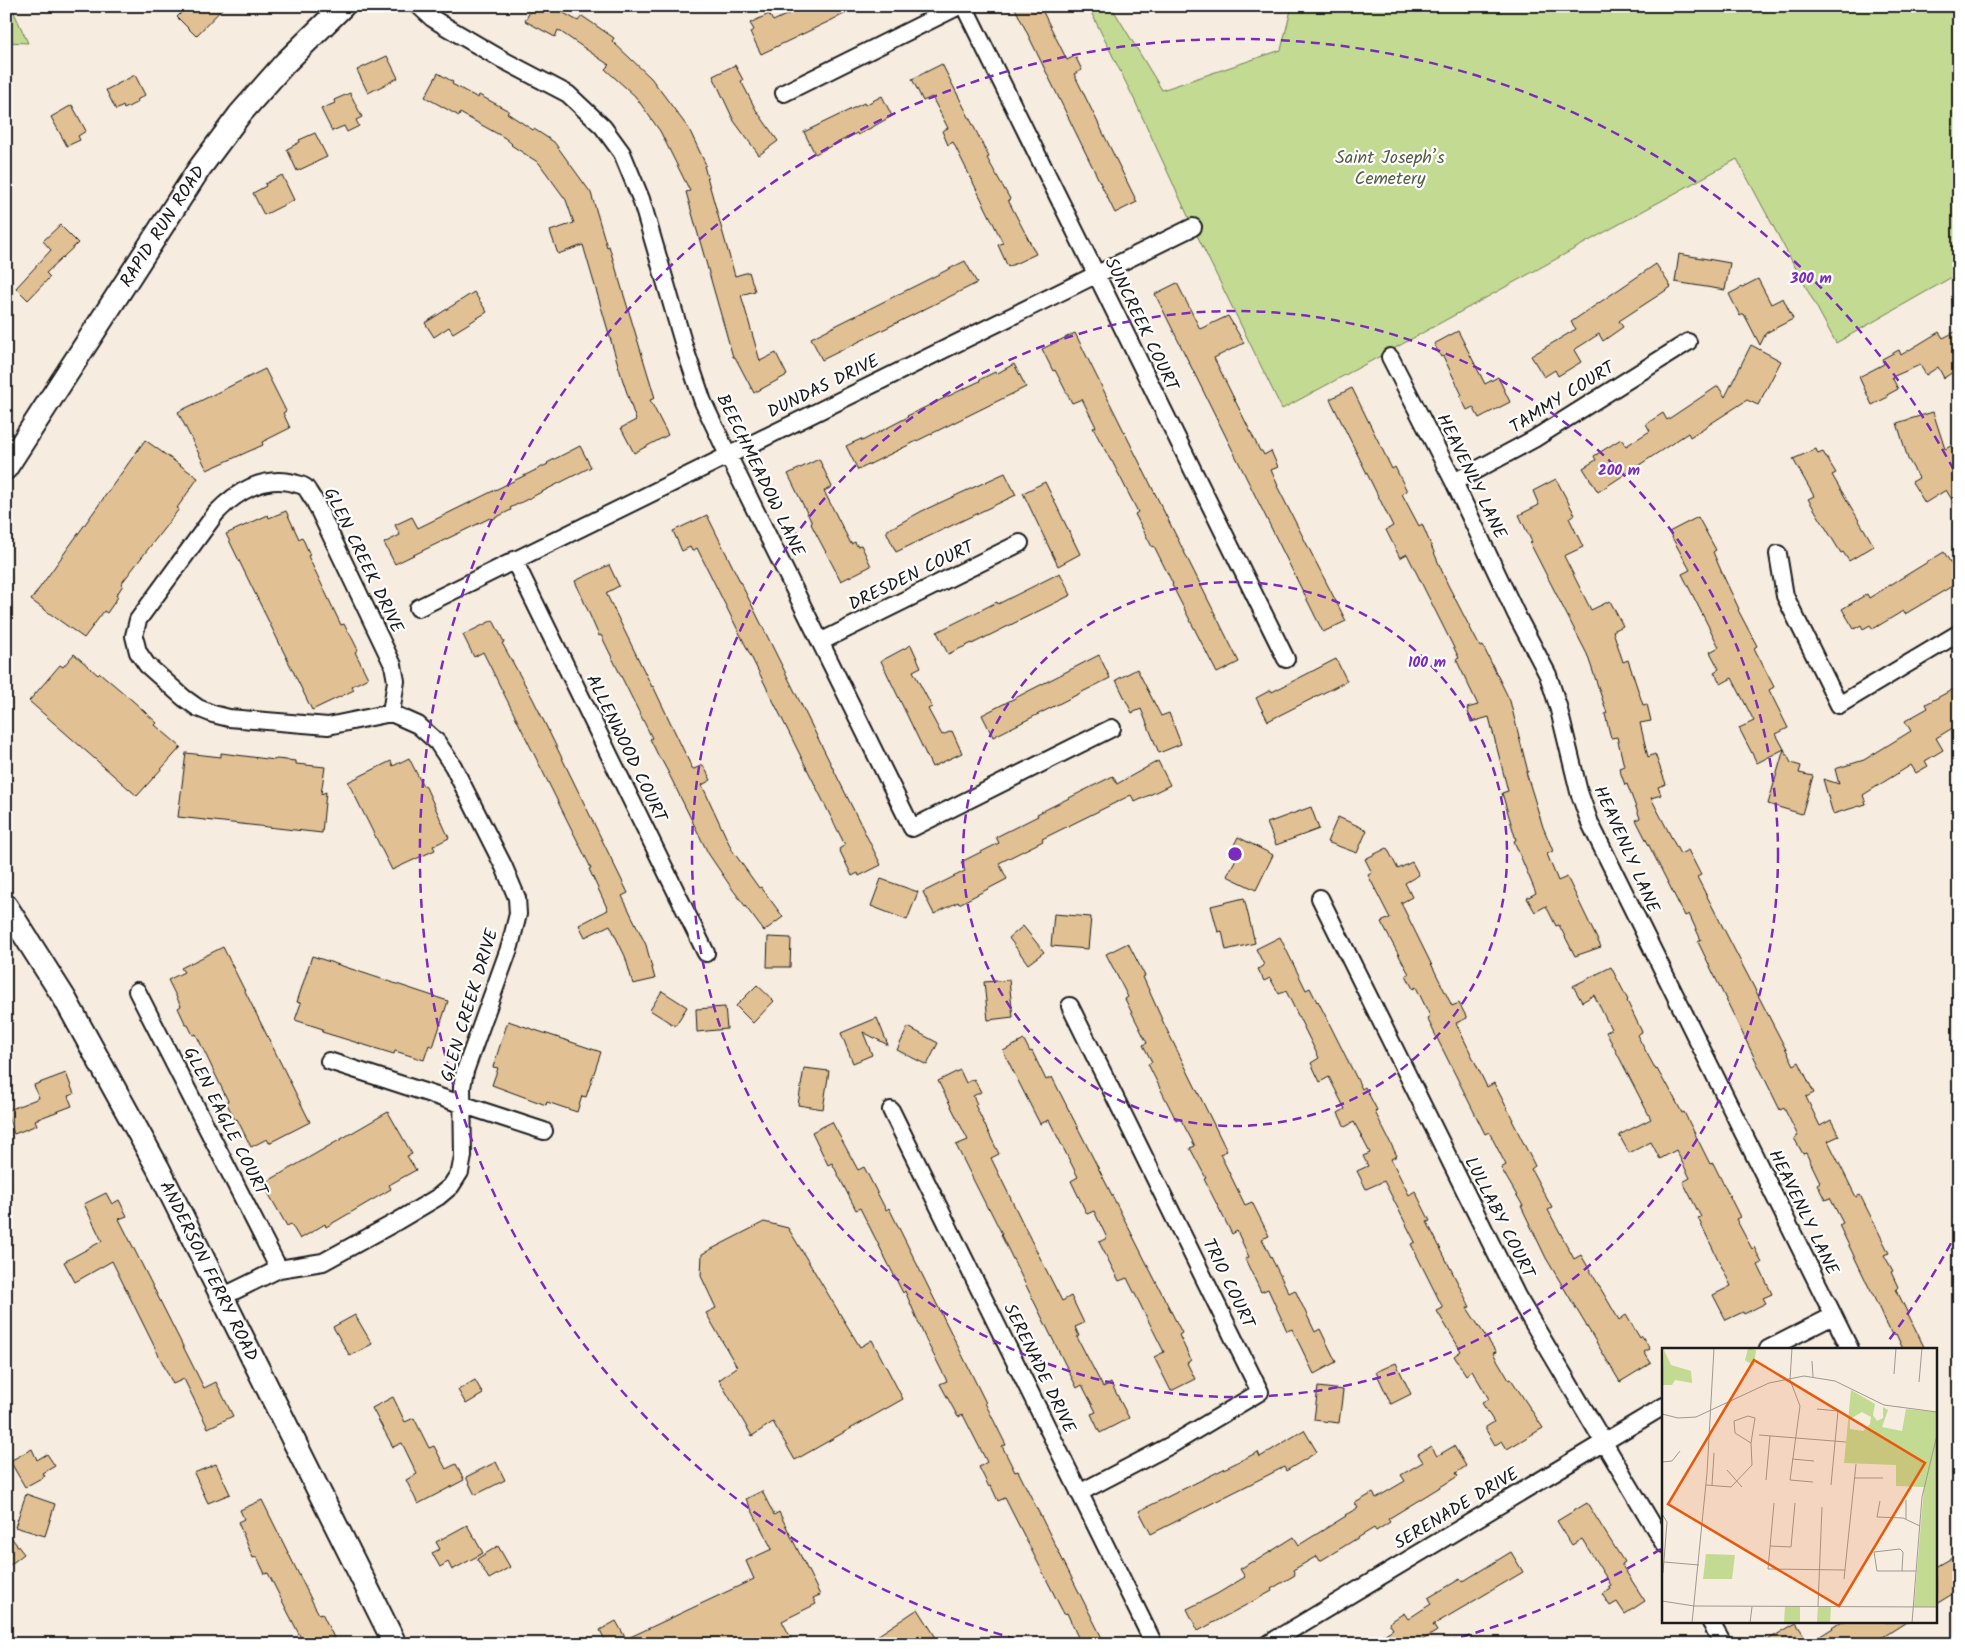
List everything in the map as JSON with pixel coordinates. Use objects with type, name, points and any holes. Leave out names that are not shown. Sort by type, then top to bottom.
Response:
[{"type":"street","name":"RAPID RUN ROAD","points":[[6,468],[199,169],[240,114],[285,63],[343,6]]},
{"type":"street","name":"BEECHMEADOW LANE","points":[[419,6],[443,25],[503,60],[568,94],[603,127],[622,153],[641,199],[685,349],[703,402],[912,828],[1112,728]]},
{"type":"street","points":[[784,93],[959,6]]},
{"type":"street","name":"SUNCREEK COURT","points":[[964,6],[1286,659]]},
{"type":"street","name":"DUNDAS DRIVE","points":[[418,608],[1192,226]]},
{"type":"street","name":"TAMMY COURT","points":[[1454,482],[1534,439],[1688,342]]},
{"type":"street","name":"HEAVENLY LANE","points":[[1390,357],[1454,482],[1516,614],[1548,675],[1558,706],[1579,792],[1590,823],[1849,1348]]},
{"type":"street","name":"GLEN CREEK DRIVE","points":[[222,1297],[279,1269],[323,1262],[396,1222],[438,1197],[451,1186],[460,1172],[463,1156],[462,1087],[465,1071],[510,946],[518,914],[517,898],[504,867],[453,766],[436,742],[418,725],[391,713],[328,726],[229,718],[213,714],[198,708],[184,698],[147,665],[138,652],[134,636],[138,620],[216,512],[227,501],[256,484],[272,480],[304,487],[314,500],[393,664],[396,681],[391,713]]},
{"type":"street","name":"DRESDEN COURT","points":[[820,642],[1020,543]]},
{"type":"street","points":[[1778,554],[1785,596],[1839,705],[1959,633]]},
{"type":"street","name":"ALLENWOOD COURT","points":[[514,560],[706,952]]},
{"type":"street","name":"LULLABY COURT","points":[[1320,898],[1501,1266],[1662,1541]]},
{"type":"street","name":"ANDERSON FERRY ROAD","points":[[6,906],[64,999],[158,1168],[395,1644]]},
{"type":"street","name":"GLEN EAGLE COURT","points":[[138,991],[279,1269]]},
{"type":"street","name":"TRIO COURT","points":[[1070,1006],[1260,1392],[1171,1445],[1080,1493]]},
{"type":"street","points":[[329,1061],[544,1131]]},
{"type":"street","name":"SERENADE DRIVE","points":[[890,1110],[1154,1644]]},
{"type":"street","points":[[1770,1348],[1833,1316]]},
{"type":"street","name":"SERENADE DRIVE","points":[[1268,1644],[1662,1407]]},
{"type":"street","points":[[1711,1622],[1723,1644]]},
{"type":"green space","points":[[6,6],[11,6],[28,43],[6,42]]},
{"type":"green space","name":"Saint Joseph’s Cemetery","points":[[1088,6],[1111,6],[1162,90],[1281,50],[1292,6],[1959,6],[1959,273],[1836,343],[1737,159],[1282,409]]},
{"type":"building","points":[[188,6],[225,6],[196,36],[177,17]]},
{"type":"building","points":[[533,6],[551,6],[578,21],[582,16],[614,38],[612,41],[651,78],[689,129],[706,165],[704,166],[735,276],[749,272],[755,291],[741,295],[760,361],[776,353],[787,375],[754,393],[735,357],[733,357],[686,192],[690,191],[660,131],[635,96],[605,69],[609,65],[558,30],[555,37],[525,21]]},
{"type":"building","points":[[806,6],[861,6],[761,54],[750,32],[754,30],[750,23],[769,14],[773,21]]},
{"type":"building","points":[[1014,6],[1040,6],[1067,60],[1075,56],[1082,70],[1074,74],[1137,202],[1115,213]]},
{"type":"building","points":[[387,56],[398,78],[368,93],[357,70]]},
{"type":"building","points":[[942,64],[1036,254],[1008,267],[998,245],[1003,243],[953,142],[948,145],[942,131],[948,128],[932,97],[923,101],[912,79]]},
{"type":"building","points":[[735,65],[756,110],[778,141],[759,155],[734,121],[713,76]]},
{"type":"building","points":[[438,73],[453,82],[452,84],[478,98],[479,95],[509,111],[507,113],[554,142],[591,193],[655,398],[650,400],[668,435],[634,453],[621,428],[636,420],[583,245],[558,254],[550,231],[574,223],[566,200],[539,163],[511,145],[505,138],[460,113],[459,116],[425,97]]},
{"type":"building","points":[[135,75],[145,95],[137,100],[138,102],[124,109],[123,106],[116,110],[106,90]]},
{"type":"building","points":[[350,93],[362,117],[356,120],[359,126],[347,132],[344,126],[332,131],[321,109],[335,103],[334,100]]},
{"type":"building","points":[[882,96],[892,116],[858,135],[857,133],[815,154],[804,132]]},
{"type":"building","points":[[72,105],[86,131],[78,136],[80,140],[67,146],[51,117]]},
{"type":"building","points":[[315,133],[327,157],[297,171],[287,149],[300,142],[299,140]]},
{"type":"building","points":[[282,175],[294,200],[264,215],[253,193]]},
{"type":"building","points":[[60,225],[78,243],[46,273],[50,277],[28,300],[16,288],[51,250],[43,241]]},
{"type":"building","points":[[1679,254],[1730,263],[1725,290],[1675,282]]},
{"type":"building","points":[[965,261],[977,283],[822,360],[811,338]]},
{"type":"building","points":[[1656,264],[1671,287],[1619,321],[1623,327],[1603,341],[1599,334],[1574,350],[1581,362],[1558,376],[1555,370],[1544,377],[1531,356],[1576,329],[1571,322]]},
{"type":"building","points":[[1758,279],[1771,304],[1783,298],[1793,319],[1766,333],[1760,345],[1744,314],[1740,316],[1729,294]]},
{"type":"building","points":[[1177,283],[1200,329],[1228,316],[1244,343],[1214,358],[1260,451],[1264,455],[1271,451],[1278,467],[1271,470],[1277,486],[1346,621],[1323,632],[1155,294]]},
{"type":"building","points":[[474,292],[487,312],[453,333],[449,327],[434,337],[425,323]]},
{"type":"building","points":[[1959,330],[1959,368],[1944,378],[1938,367],[1926,375],[1920,365],[1892,377],[1898,389],[1887,395],[1888,397],[1872,405],[1859,377],[1884,364],[1882,359],[1899,350],[1901,355],[1939,332],[1943,338]]},
{"type":"building","points":[[1458,331],[1485,384],[1498,377],[1510,402],[1479,418],[1473,407],[1467,410],[1460,396],[1462,395],[1443,356],[1441,357],[1434,344]]},
{"type":"building","points":[[1075,333],[1239,662],[1217,673],[1154,546],[1152,547],[1135,514],[1138,512],[1093,428],[1096,427],[1082,399],[1072,403],[1042,349]]},
{"type":"building","points":[[1751,345],[1781,361],[1758,405],[1747,400],[1690,437],[1688,433],[1598,492],[1583,468],[1596,460],[1594,456],[1621,439],[1626,446],[1650,431],[1646,424],[1663,413],[1667,420],[1718,386],[1725,397]]},
{"type":"building","points":[[1014,364],[1026,387],[858,470],[846,446],[861,439],[862,441],[907,416]]},
{"type":"building","points":[[265,369],[286,411],[283,413],[290,428],[262,442],[263,445],[207,470],[178,412]]},
{"type":"building","points":[[1352,388],[1392,469],[1395,467],[1407,491],[1402,494],[1419,526],[1422,524],[1447,583],[1480,647],[1483,646],[1510,701],[1528,772],[1526,772],[1543,827],[1553,851],[1547,854],[1558,881],[1567,877],[1601,947],[1575,956],[1559,925],[1556,926],[1546,906],[1535,912],[1527,898],[1536,893],[1514,841],[1516,840],[1502,793],[1508,791],[1489,717],[1471,722],[1467,708],[1478,705],[1456,659],[1459,658],[1407,554],[1400,558],[1386,530],[1393,526],[1330,399]]},
{"type":"building","points":[[1933,412],[1945,449],[1951,446],[1959,459],[1959,511],[1946,490],[1925,503],[1912,482],[1919,478],[1908,459],[1897,423]]},
{"type":"building","points":[[145,440],[198,478],[177,508],[179,509],[121,584],[123,585],[116,596],[118,597],[107,613],[104,611],[84,638],[31,600]]},
{"type":"building","points":[[580,446],[591,467],[510,508],[511,510],[491,520],[490,518],[395,564],[384,543],[400,535],[395,525],[412,517],[418,528],[548,464]]},
{"type":"building","points":[[1816,449],[1818,454],[1823,452],[1836,473],[1832,475],[1874,546],[1849,561],[1843,552],[1841,553],[1808,499],[1814,496],[1793,459]]},
{"type":"building","points":[[819,459],[832,487],[824,491],[851,544],[855,542],[857,546],[861,545],[871,566],[841,581],[811,524],[788,474]]},
{"type":"building","points":[[1005,473],[1016,495],[896,552],[886,531],[922,511]]},
{"type":"building","points":[[1556,479],[1575,515],[1569,518],[1583,547],[1564,556],[1591,610],[1610,601],[1623,626],[1613,631],[1623,662],[1628,660],[1643,705],[1647,704],[1651,721],[1640,723],[1648,757],[1655,754],[1666,784],[1658,787],[1661,795],[1651,798],[1680,854],[1688,850],[1701,875],[1697,877],[1794,1065],[1799,1062],[1814,1093],[1806,1097],[1820,1126],[1831,1120],[1839,1136],[1828,1141],[1856,1197],[1860,1195],[1889,1253],[1884,1255],[1893,1271],[1891,1272],[1898,1287],[1896,1289],[1925,1348],[1903,1348],[1896,1334],[1892,1335],[1839,1225],[1843,1223],[1830,1198],[1825,1200],[1817,1184],[1820,1182],[1806,1153],[1803,1154],[1794,1138],[1798,1136],[1784,1108],[1780,1110],[1698,942],[1701,940],[1689,914],[1685,916],[1636,820],[1640,818],[1619,768],[1624,766],[1617,737],[1611,738],[1605,714],[1607,713],[1587,654],[1530,543],[1532,542],[1519,515],[1539,505],[1533,491]]},
{"type":"building","points":[[1045,482],[1080,554],[1058,566],[1023,493]]},
{"type":"building","points":[[286,511],[299,539],[302,537],[310,555],[308,556],[341,625],[344,624],[358,650],[355,652],[368,678],[352,686],[354,690],[312,710],[226,534],[268,515],[269,518]]},
{"type":"building","points":[[707,515],[881,865],[859,876],[858,873],[852,876],[839,849],[845,845],[697,548],[692,551],[690,547],[682,551],[673,531]]},
{"type":"building","points":[[1698,517],[1716,550],[1713,552],[1738,610],[1757,646],[1754,648],[1774,687],[1769,690],[1788,728],[1776,734],[1784,749],[1757,763],[1739,728],[1754,721],[1732,678],[1721,684],[1714,672],[1719,669],[1710,652],[1719,647],[1682,574],[1690,570],[1669,532]]},
{"type":"building","points":[[1944,552],[1959,577],[1959,582],[1905,614],[1903,611],[1873,629],[1870,625],[1863,629],[1861,625],[1854,629],[1842,609],[1867,594],[1869,598]]},
{"type":"building","points":[[609,565],[619,586],[606,593],[692,768],[703,765],[711,780],[702,785],[732,850],[759,888],[761,887],[783,917],[764,931],[708,853],[650,739],[652,738],[601,635],[599,636],[575,581]]},
{"type":"building","points":[[1060,573],[1071,595],[948,654],[937,632]]},
{"type":"building","points":[[493,620],[504,642],[502,643],[533,699],[628,893],[622,896],[646,945],[655,979],[633,984],[625,956],[610,925],[585,937],[579,925],[608,910],[589,869],[591,868],[483,652],[474,657],[463,635]]},
{"type":"building","points":[[911,645],[921,667],[913,671],[932,707],[928,709],[942,735],[952,731],[962,753],[932,767],[881,661]]},
{"type":"building","points":[[74,654],[133,701],[157,723],[155,725],[181,747],[137,796],[29,701],[60,665],[63,667]]},
{"type":"building","points":[[1099,655],[1110,678],[993,737],[982,715]]},
{"type":"building","points":[[1336,659],[1347,681],[1268,721],[1256,698],[1271,690],[1272,692]]},
{"type":"building","points":[[1137,669],[1161,716],[1169,713],[1181,744],[1159,753],[1141,709],[1132,713],[1116,680]]},
{"type":"building","points":[[1959,686],[1959,724],[1936,738],[1943,750],[1925,761],[1928,766],[1916,773],[1911,765],[1863,795],[1866,804],[1833,814],[1823,779],[1839,784],[1835,769],[1864,760],[1911,731],[1905,721],[1928,708],[1926,704]]},
{"type":"building","points":[[1784,749],[1791,763],[1801,766],[1799,773],[1813,776],[1802,814],[1768,804]]},
{"type":"building","points":[[186,753],[221,757],[221,753],[296,761],[296,764],[325,767],[321,794],[326,792],[322,833],[178,817]]},
{"type":"building","points":[[409,758],[423,786],[425,785],[449,838],[433,846],[435,850],[392,870],[348,782],[391,761],[393,766]]},
{"type":"building","points":[[1158,761],[1170,785],[1135,802],[1131,795],[1042,839],[1043,841],[999,863],[1007,879],[959,904],[958,902],[934,914],[923,892],[965,871],[961,862],[999,843],[996,837],[1113,776],[1117,784]]},
{"type":"building","points":[[1311,807],[1319,829],[1276,845],[1267,823]]},
{"type":"building","points":[[1338,817],[1367,830],[1357,853],[1327,842]]},
{"type":"building","points":[[1238,837],[1273,855],[1256,890],[1227,876],[1238,855],[1231,851]]},
{"type":"building","points":[[1387,848],[1398,869],[1412,862],[1419,875],[1405,883],[1412,897],[1401,903],[1452,1006],[1459,1003],[1467,1018],[1456,1023],[1487,1087],[1494,1083],[1513,1120],[1535,1166],[1531,1169],[1552,1208],[1548,1210],[1574,1259],[1581,1255],[1619,1320],[1626,1315],[1640,1338],[1642,1336],[1650,1349],[1644,1352],[1651,1363],[1620,1382],[1546,1258],[1521,1206],[1523,1206],[1501,1168],[1506,1165],[1489,1132],[1485,1134],[1427,1018],[1430,1016],[1416,987],[1413,989],[1406,975],[1409,974],[1381,922],[1390,918],[1368,875],[1372,873],[1365,859]]},
{"type":"building","points":[[881,879],[918,892],[907,920],[871,906]]},
{"type":"building","points":[[1244,898],[1255,943],[1226,950],[1222,931],[1218,932],[1211,906]]},
{"type":"building","points":[[1054,914],[1091,917],[1088,949],[1051,946]]},
{"type":"building","points":[[1023,926],[1044,952],[1028,964],[1009,938]]},
{"type":"building","points":[[768,937],[791,938],[790,967],[767,967]]},
{"type":"building","points":[[1280,937],[1306,990],[1310,988],[1318,1001],[1362,1089],[1365,1087],[1377,1110],[1375,1112],[1397,1156],[1391,1159],[1409,1195],[1415,1191],[1430,1221],[1427,1222],[1470,1307],[1467,1308],[1496,1352],[1493,1353],[1509,1380],[1511,1379],[1543,1428],[1507,1449],[1502,1441],[1495,1445],[1486,1430],[1486,1427],[1494,1422],[1482,1403],[1489,1399],[1472,1370],[1466,1375],[1454,1356],[1461,1351],[1437,1311],[1443,1308],[1411,1244],[1415,1242],[1384,1181],[1366,1189],[1357,1171],[1368,1166],[1363,1156],[1370,1153],[1354,1122],[1345,1127],[1338,1113],[1345,1109],[1329,1077],[1320,1082],[1311,1063],[1319,1058],[1286,991],[1279,994],[1270,978],[1264,981],[1258,969],[1264,965],[1256,949]]},
{"type":"building","points":[[1128,943],[1145,976],[1143,977],[1164,1024],[1227,1151],[1220,1154],[1245,1205],[1252,1202],[1269,1236],[1262,1239],[1289,1293],[1295,1290],[1315,1332],[1320,1329],[1336,1362],[1314,1374],[1292,1329],[1287,1331],[1268,1289],[1261,1292],[1245,1259],[1249,1257],[1237,1231],[1232,1234],[1204,1179],[1206,1178],[1190,1148],[1195,1146],[1180,1118],[1176,1120],[1148,1064],[1152,1062],[1143,1045],[1147,1043],[1125,999],[1128,997],[1106,954]]},
{"type":"building","points":[[223,947],[310,1122],[269,1143],[267,1139],[251,1147],[226,1102],[228,1101],[196,1034],[193,1035],[188,1025],[186,1025],[178,1008],[181,1006],[168,980],[184,972],[181,968]]},
{"type":"building","points":[[312,956],[448,1001],[433,1047],[429,1045],[424,1060],[395,1051],[394,1054],[322,1032],[323,1029],[295,1020],[301,1003],[297,1002]]},
{"type":"building","points":[[1611,967],[1642,1032],[1637,1035],[1682,1113],[1684,1112],[1710,1164],[1713,1163],[1740,1217],[1736,1219],[1762,1263],[1758,1265],[1772,1294],[1763,1298],[1766,1303],[1744,1314],[1743,1312],[1726,1320],[1713,1295],[1731,1286],[1698,1218],[1701,1217],[1683,1182],[1690,1178],[1676,1150],[1660,1159],[1651,1142],[1629,1153],[1619,1135],[1651,1119],[1606,1032],[1611,1029],[1594,995],[1582,1002],[1573,986]]},
{"type":"building","points":[[1009,980],[1013,1017],[988,1020],[984,982]]},
{"type":"building","points":[[757,985],[774,1001],[753,1023],[736,1006]]},
{"type":"building","points":[[662,991],[687,1007],[675,1026],[650,1010]]},
{"type":"building","points":[[725,1007],[727,1029],[697,1032],[696,1009]]},
{"type":"building","points":[[877,1018],[888,1045],[863,1032],[872,1055],[853,1063],[841,1033]]},
{"type":"building","points":[[508,1021],[601,1052],[586,1097],[582,1096],[577,1112],[547,1102],[546,1105],[492,1085],[498,1068],[493,1067]]},
{"type":"building","points":[[908,1027],[938,1043],[927,1065],[897,1050]]},
{"type":"building","points":[[1024,1040],[1030,1052],[1032,1051],[1046,1080],[1052,1077],[1182,1333],[1179,1335],[1191,1360],[1187,1363],[1195,1379],[1171,1391],[1154,1357],[1164,1352],[1127,1278],[1119,1281],[1099,1242],[1107,1238],[1094,1211],[1087,1214],[1071,1181],[1078,1177],[1049,1120],[1040,1124],[1003,1051]]},
{"type":"building","points":[[804,1068],[829,1071],[823,1109],[798,1105]]},
{"type":"building","points":[[960,1070],[966,1083],[974,1079],[981,1092],[973,1096],[977,1104],[975,1105],[999,1154],[991,1158],[1031,1240],[1062,1301],[1071,1296],[1084,1323],[1075,1327],[1079,1336],[1077,1337],[1103,1387],[1111,1383],[1129,1418],[1100,1433],[1091,1414],[1096,1412],[1082,1385],[1077,1388],[1002,1234],[956,1145],[968,1140],[938,1081]]},
{"type":"building","points":[[66,1073],[74,1094],[68,1096],[72,1106],[35,1120],[37,1125],[14,1134],[6,1111],[39,1098],[34,1085]]},
{"type":"building","points":[[388,1112],[412,1154],[407,1156],[416,1170],[389,1185],[391,1189],[326,1227],[325,1224],[300,1239],[291,1224],[287,1226],[263,1184]]},
{"type":"building","points":[[832,1122],[858,1170],[864,1167],[886,1210],[889,1208],[1006,1445],[1002,1446],[1015,1472],[1018,1471],[1105,1644],[1081,1644],[1067,1613],[1064,1614],[1005,1498],[998,1501],[991,1486],[989,1487],[979,1467],[987,1462],[963,1415],[958,1417],[940,1384],[947,1381],[926,1340],[905,1291],[903,1293],[860,1208],[856,1210],[832,1163],[828,1165],[812,1132]]},
{"type":"building","points":[[106,1193],[112,1204],[119,1200],[127,1216],[119,1219],[204,1388],[216,1382],[233,1416],[208,1428],[184,1379],[173,1384],[112,1261],[75,1282],[64,1262],[102,1241],[84,1204]]},
{"type":"building","points":[[764,1222],[788,1228],[860,1347],[872,1340],[903,1399],[795,1460],[773,1422],[752,1436],[719,1380],[737,1367],[706,1313],[716,1308],[701,1276],[702,1254]]},
{"type":"building","points":[[355,1315],[372,1344],[350,1356],[333,1327]]},
{"type":"building","points":[[1396,1363],[1411,1394],[1391,1404],[1376,1372]]},
{"type":"building","points":[[475,1380],[483,1394],[466,1404],[458,1390]]},
{"type":"building","points":[[1318,1387],[1343,1390],[1339,1423],[1314,1420]]},
{"type":"building","points":[[393,1397],[405,1422],[414,1418],[429,1448],[434,1446],[446,1469],[456,1464],[464,1480],[418,1504],[406,1480],[417,1474],[402,1443],[393,1447],[372,1408]]},
{"type":"building","points":[[1304,1430],[1317,1452],[1286,1471],[1284,1467],[1151,1534],[1139,1511],[1258,1452],[1260,1457]]},
{"type":"building","points":[[1431,1446],[1437,1456],[1454,1446],[1466,1466],[1456,1473],[1458,1476],[1388,1519],[1390,1522],[1376,1531],[1374,1528],[1320,1561],[1317,1556],[1293,1570],[1295,1575],[1271,1589],[1272,1591],[1198,1631],[1187,1609],[1245,1577],[1240,1569],[1253,1561],[1294,1537],[1299,1545],[1358,1508],[1355,1503],[1373,1493],[1376,1498],[1405,1481],[1401,1475],[1423,1462],[1418,1454]]},
{"type":"building","points":[[32,1449],[37,1460],[47,1454],[55,1466],[43,1473],[45,1476],[25,1487],[10,1461]]},
{"type":"building","points":[[496,1462],[505,1480],[475,1495],[466,1477]]},
{"type":"building","points":[[216,1464],[230,1494],[208,1503],[194,1473]]},
{"type":"building","points":[[762,1491],[774,1515],[779,1512],[820,1595],[813,1598],[816,1604],[782,1621],[794,1644],[607,1644],[600,1630],[616,1621],[626,1639],[754,1579],[746,1561],[772,1549],[746,1499]]},
{"type":"building","points":[[26,1494],[55,1504],[45,1536],[15,1527]]},
{"type":"building","points":[[262,1500],[315,1607],[319,1614],[322,1613],[337,1644],[308,1644],[306,1640],[303,1642],[268,1573],[265,1574],[257,1557],[253,1558],[238,1522],[244,1519],[240,1510]]},
{"type":"building","points":[[1587,1503],[1624,1562],[1621,1564],[1645,1601],[1625,1614],[1617,1602],[1610,1606],[1602,1594],[1610,1589],[1608,1587],[1611,1585],[1582,1539],[1572,1545],[1557,1521]]},
{"type":"building","points":[[467,1525],[483,1553],[452,1570],[448,1562],[440,1567],[432,1553],[440,1549],[436,1542]]},
{"type":"building","points":[[6,1531],[24,1554],[6,1568]]},
{"type":"building","points":[[498,1546],[510,1567],[489,1579],[477,1559]]},
{"type":"building","points":[[1511,1552],[1523,1572],[1433,1625],[1437,1631],[1416,1644],[1370,1644],[1393,1629],[1389,1623],[1404,1613],[1408,1619],[1431,1604],[1428,1598],[1460,1579],[1462,1582]]},
{"type":"building","points":[[1959,1554],[1959,1590],[1938,1603],[1938,1566]]},
{"type":"building","points":[[918,1609],[940,1644],[865,1644]]},
{"type":"building","points":[[1840,1622],[1906,1622],[1872,1644],[1761,1644],[1796,1623],[1809,1643]]}]
